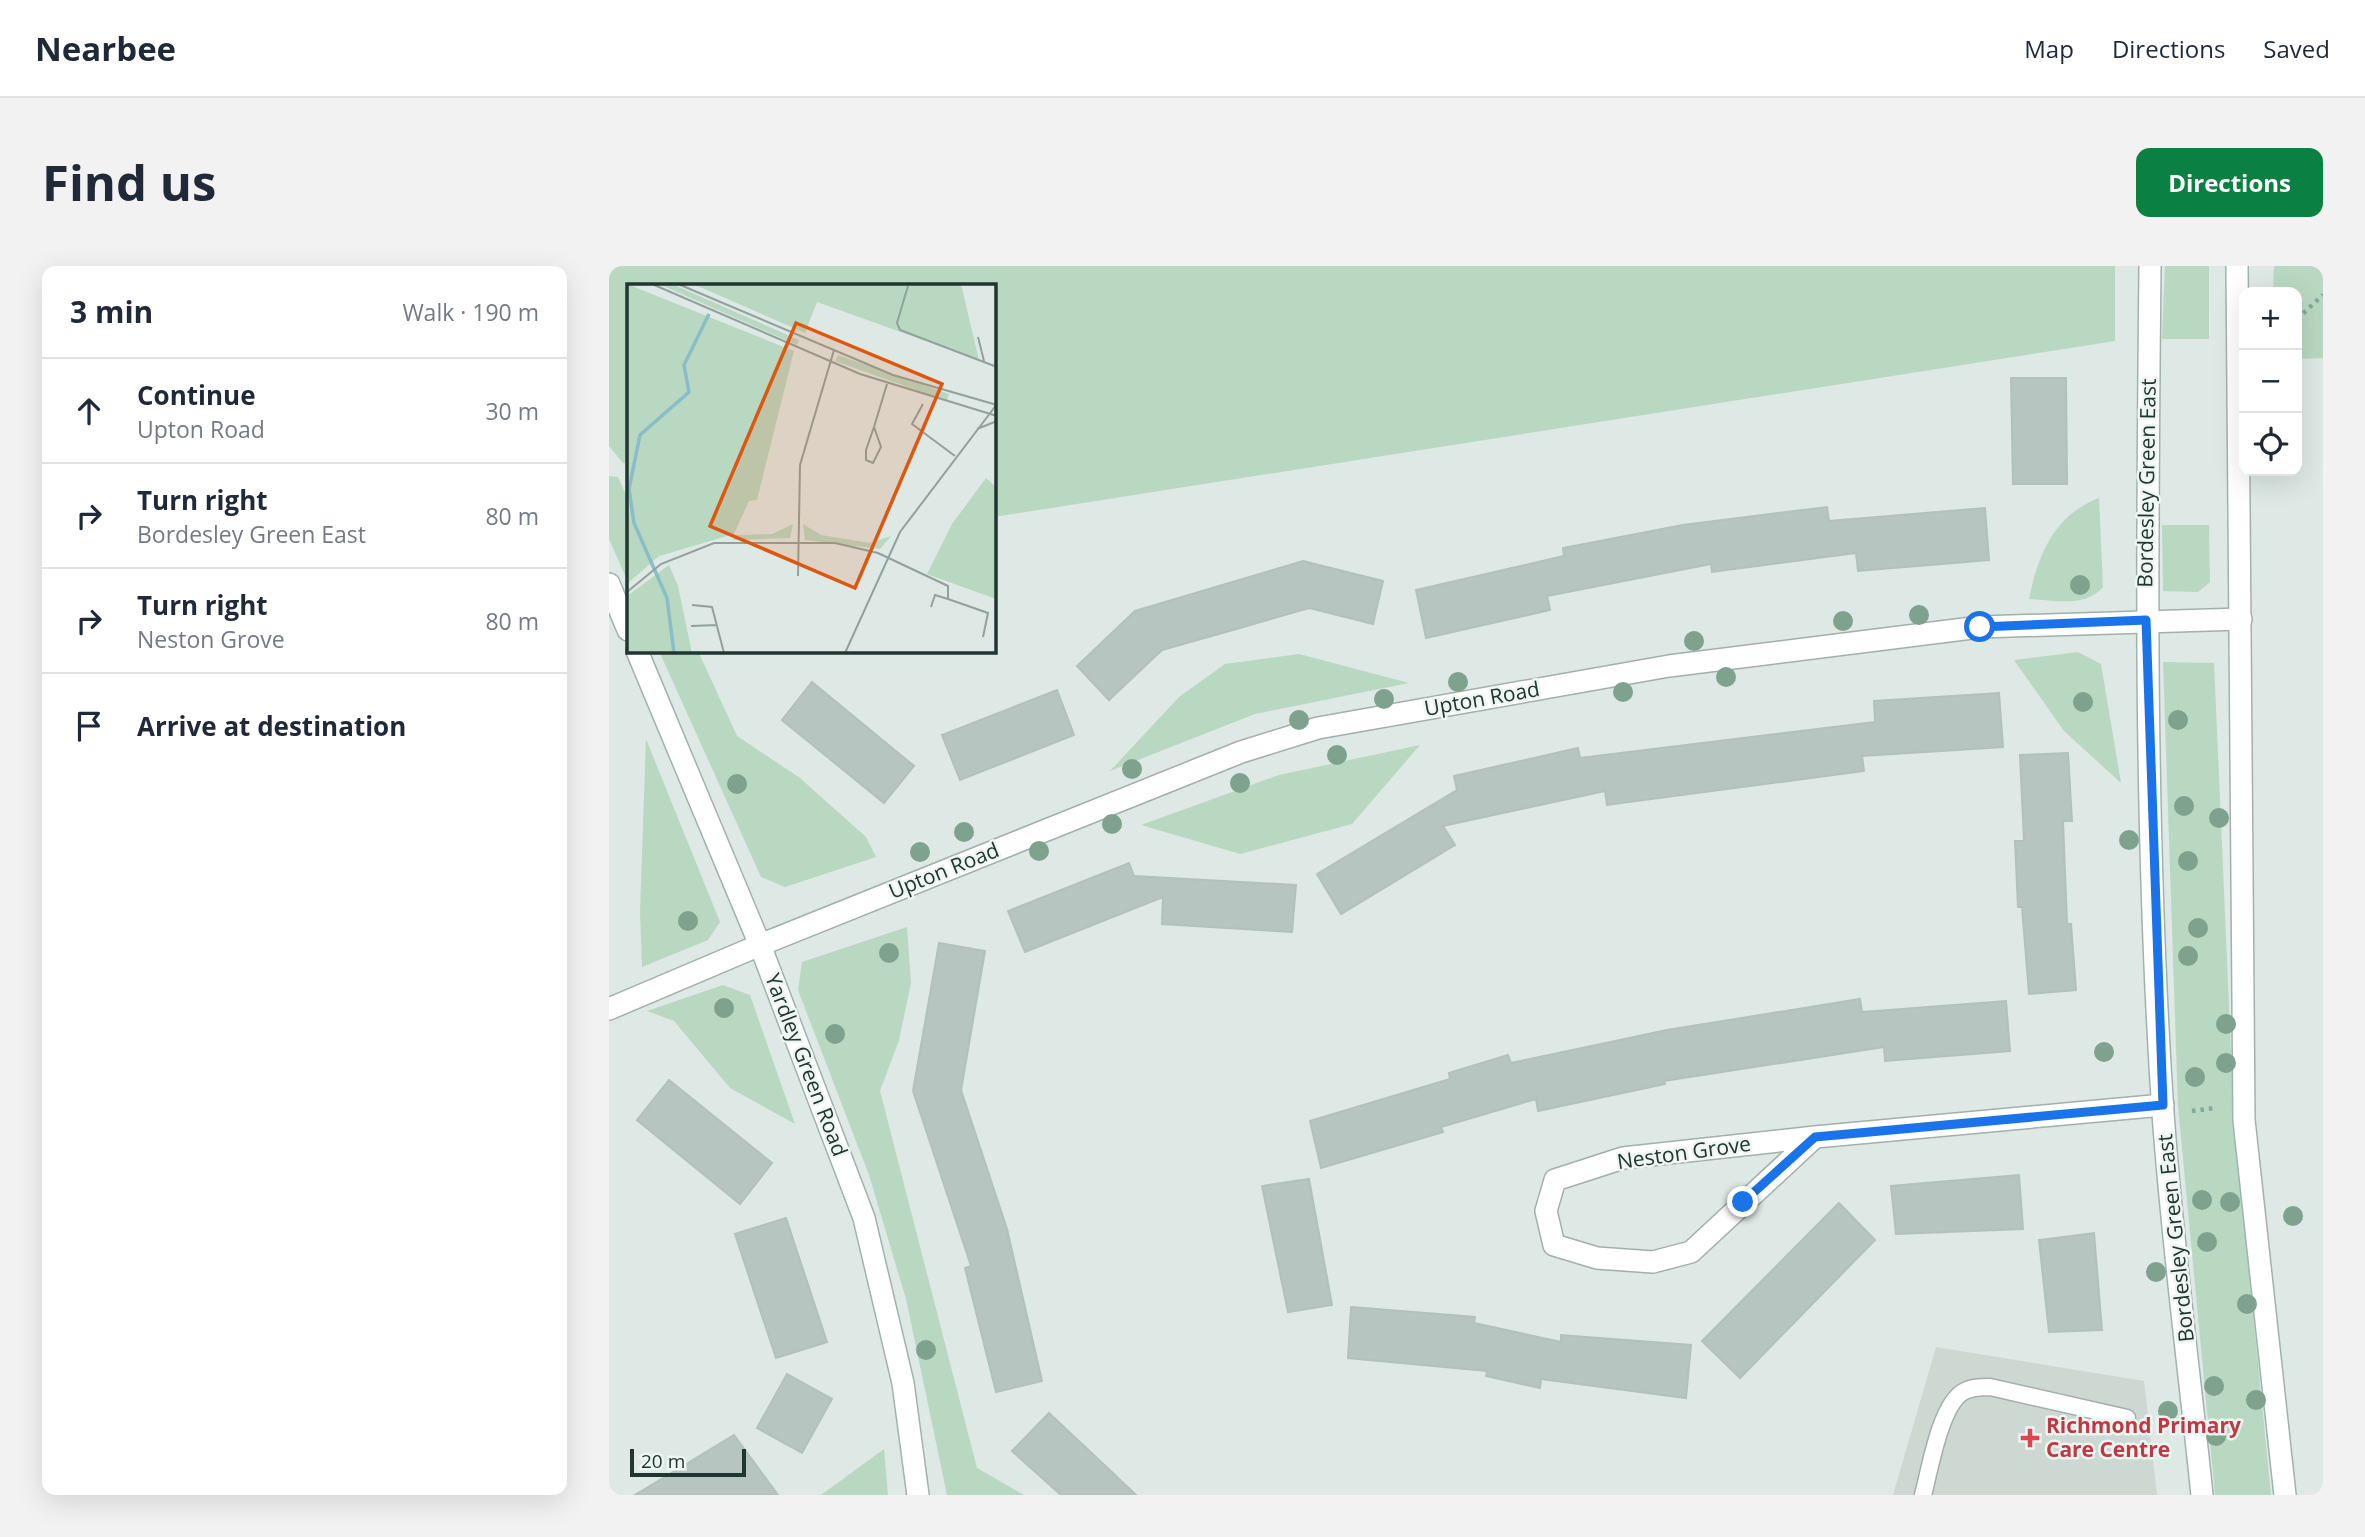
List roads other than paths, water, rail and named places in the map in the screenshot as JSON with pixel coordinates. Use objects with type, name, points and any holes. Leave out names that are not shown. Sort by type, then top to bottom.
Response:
[{"type":"street","name":"Bordesley Green East","points":[[2150,266],[2146,620],[2163,1110],[2202,1495]]},
{"type":"street","points":[[2237,266],[2243,1105],[2285,1495]]},
{"type":"street","points":[[609,584],[627,628]]},
{"type":"street","name":"Upton Road","points":[[609,1009],[760,944],[1241,752],[1318,728],[1669,666],[1980,627],[2241,619]]},
{"type":"street","name":"Yardley Green Road","points":[[638,653],[760,944],[864,1218],[903,1383],[918,1495]]},
{"type":"street","name":"Neston Grove","points":[[1815,1137],[1691,1252],[1653,1262],[1597,1258],[1554,1245],[1546,1211],[1555,1180],[1623,1158],[1815,1137],[2163,1110]]},
{"type":"lane","points":[[1923,1495],[1947,1414],[1963,1392],[1990,1387],[2127,1418]]},
{"type":"place","name":"Richmond Primary Care Centre","points":[[2030,1438]]}]
